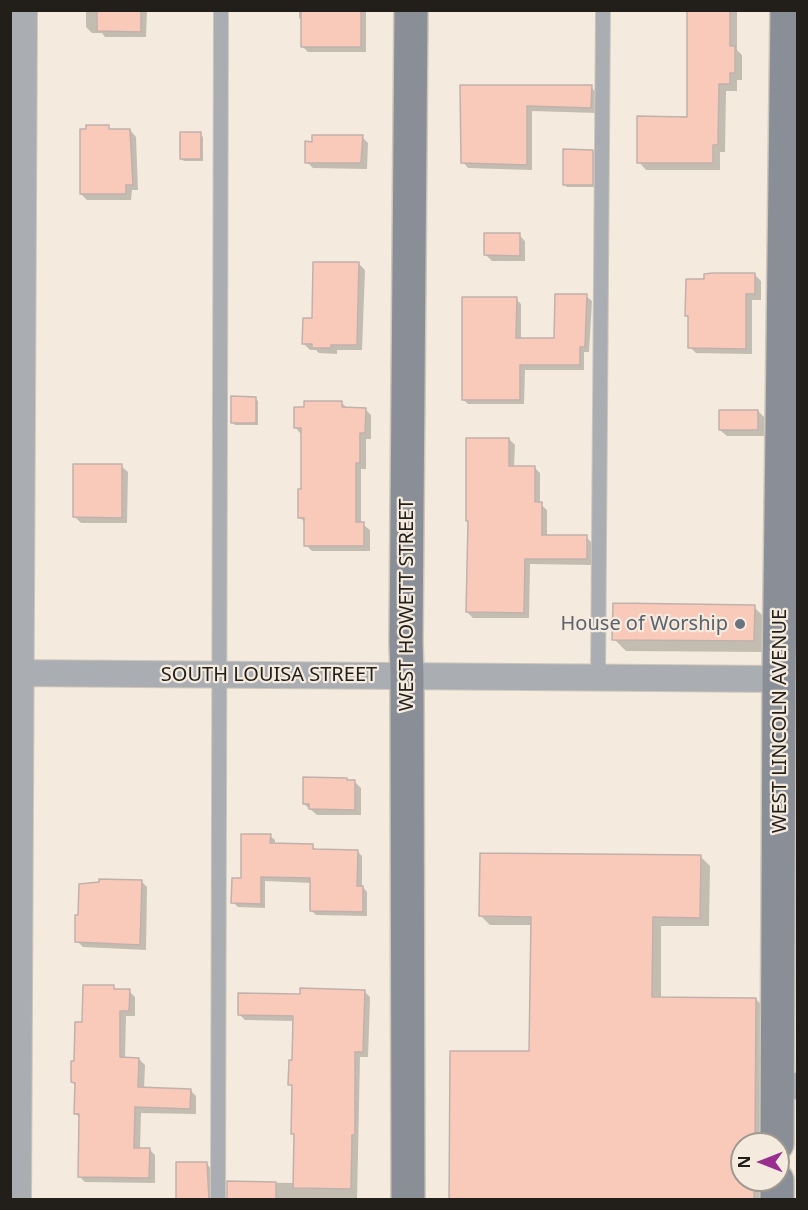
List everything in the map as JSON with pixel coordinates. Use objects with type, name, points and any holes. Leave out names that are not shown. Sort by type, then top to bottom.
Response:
[{"type":"main road","name":"WEST HOWETT STREET","points":[[408,1200],[406,642],[411,10]]},
{"type":"main road","name":"WEST LINCOLN AVENUE","points":[[779,1132],[787,1086],[789,825],[779,679],[790,527],[791,308],[787,10]]},
{"type":"street","points":[[18,1200],[15,673],[24,10]]},
{"type":"street","name":"SOUTH LOUISA STREET","points":[[15,673],[779,679]]},
{"type":"lane","points":[[218,1200],[220,10]]},
{"type":"lane","points":[[598,678],[603,10]]},
{"type":"building","points":[[97,10],[141,10],[141,32],[97,31]]},
{"type":"building","points":[[301,10],[361,10],[361,47],[301,47]]},
{"type":"building","points":[[687,10],[730,10],[730,46],[735,46],[735,73],[730,73],[730,84],[719,84],[718,145],[713,145],[713,163],[637,163],[637,116],[687,117]]},
{"type":"building","points":[[460,85],[592,85],[591,108],[527,106],[527,165],[461,163]]},
{"type":"building","points":[[86,125],[109,125],[109,129],[130,129],[133,185],[126,185],[126,194],[80,194],[80,129],[86,129]]},
{"type":"building","points":[[180,132],[201,132],[201,159],[180,159]]},
{"type":"building","points":[[312,135],[363,135],[361,163],[305,163],[305,141],[312,142]]},
{"type":"building","points":[[563,149],[593,150],[593,185],[563,185]]},
{"type":"building","points":[[484,233],[520,233],[520,256],[484,255]]},
{"type":"building","points":[[313,262],[359,262],[357,345],[312,348],[312,344],[302,344],[303,318],[312,318]]},
{"type":"building","points":[[755,273],[755,294],[746,294],[746,349],[688,348],[688,316],[685,316],[686,279],[704,279],[704,274]]},
{"type":"building","points":[[555,294],[587,294],[585,347],[580,347],[580,365],[520,365],[520,400],[462,400],[462,297],[517,297],[516,338],[554,338]]},
{"type":"building","points":[[231,396],[256,397],[256,423],[231,423]]},
{"type":"building","points":[[304,401],[342,401],[342,407],[366,408],[365,433],[360,433],[360,463],[356,463],[356,522],[364,522],[364,546],[304,546],[304,518],[298,518],[298,489],[301,489],[301,428],[294,428],[294,407],[304,407]]},
{"type":"building","points":[[719,410],[758,410],[758,430],[719,430]]},
{"type":"building","points":[[466,438],[509,438],[509,466],[535,466],[535,502],[542,502],[542,535],[587,535],[587,559],[525,559],[524,613],[466,612],[468,521],[466,521]]},
{"type":"building","points":[[73,464],[122,464],[122,518],[73,517]]},
{"type":"building","points":[[613,603],[755,605],[754,641],[612,640]]},
{"type":"building","points":[[303,777],[355,780],[355,810],[309,809],[309,804],[303,804]]},
{"type":"building","points":[[241,834],[271,834],[270,843],[313,844],[313,849],[358,850],[357,886],[363,886],[363,912],[310,911],[310,878],[261,877],[261,904],[231,903],[232,878],[241,878]]},
{"type":"building","points":[[480,853],[701,855],[700,918],[653,917],[652,997],[756,998],[755,1132],[730,1132],[730,1192],[754,1192],[754,1200],[449,1200],[450,1051],[529,1051],[531,917],[479,916]]},
{"type":"building","points":[[99,879],[142,880],[140,945],[75,942],[75,915],[78,915],[79,884],[99,882]]},
{"type":"building","points":[[83,985],[114,985],[114,989],[130,989],[129,1011],[120,1011],[120,1057],[139,1058],[138,1087],[191,1089],[190,1109],[135,1107],[134,1148],[150,1148],[149,1178],[78,1177],[79,1114],[74,1114],[75,1083],[71,1082],[71,1061],[74,1061],[75,1022],[82,1022]]},
{"type":"building","points":[[300,988],[365,990],[363,1052],[355,1052],[355,1135],[352,1135],[351,1189],[293,1188],[292,1085],[288,1085],[289,1060],[292,1060],[293,1016],[238,1015],[238,993],[300,994]]},
{"type":"building","points":[[176,1162],[207,1162],[209,1200],[176,1200]]},
{"type":"building","points":[[227,1181],[276,1182],[276,1200],[227,1200]]},
{"type":"place","name":"House of Worship","points":[[740,624]]}]
